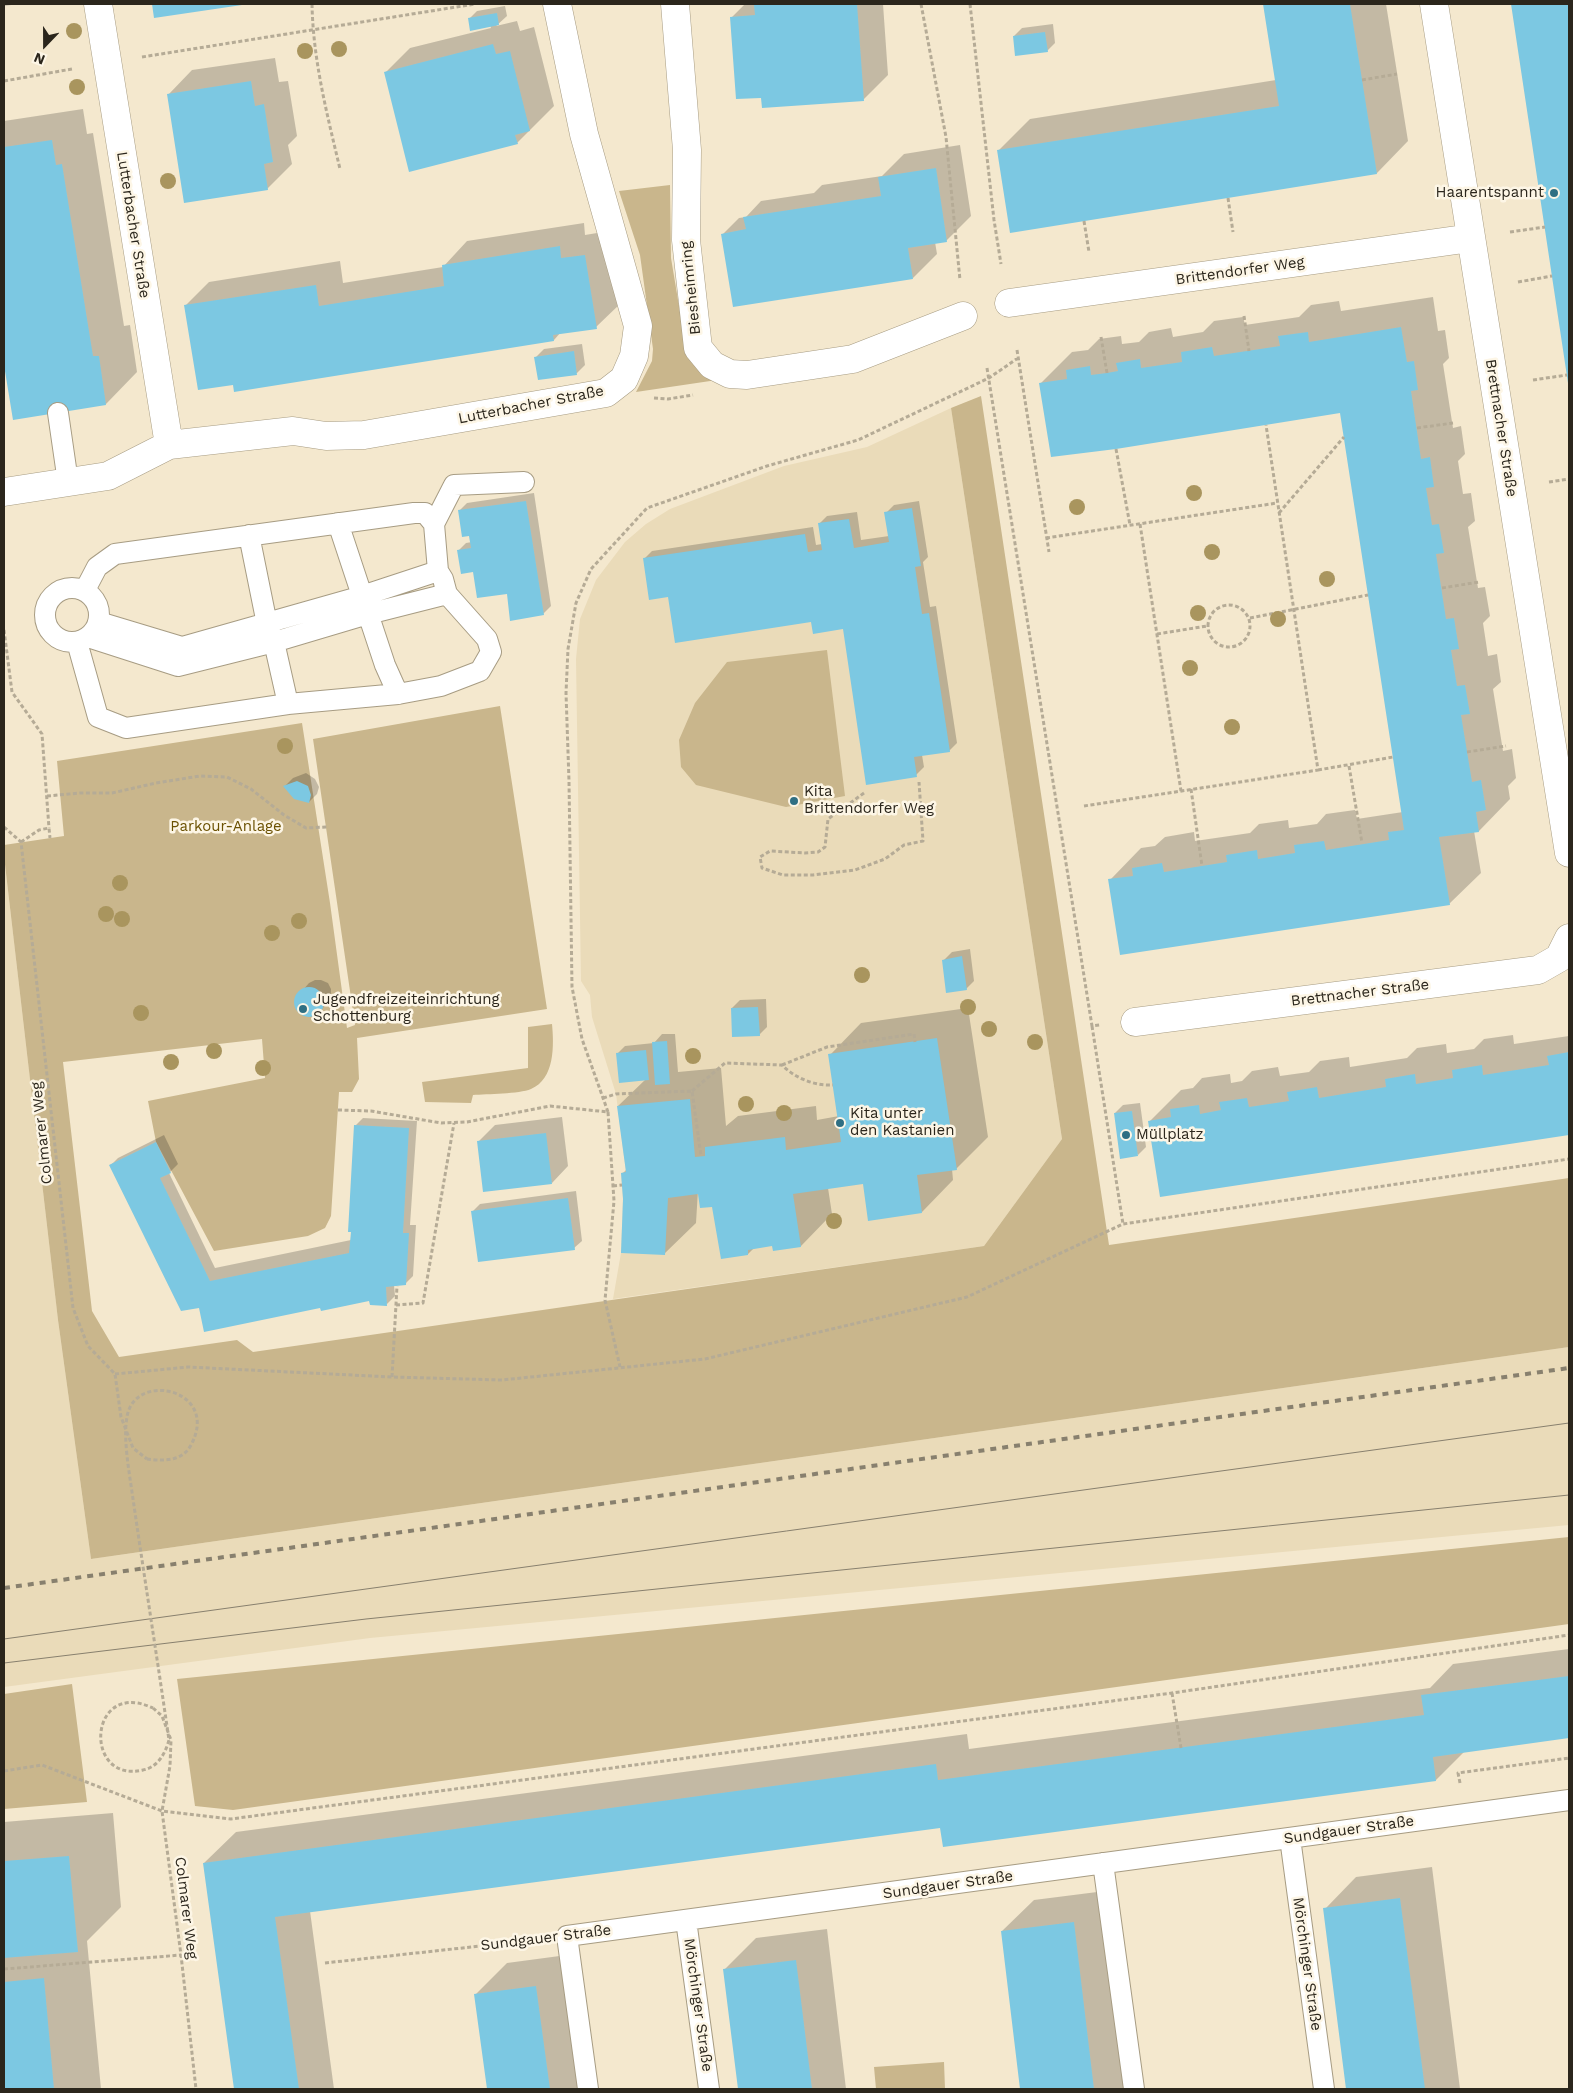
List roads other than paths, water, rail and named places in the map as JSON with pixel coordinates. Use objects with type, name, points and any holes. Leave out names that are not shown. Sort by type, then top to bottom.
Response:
[{"type":"street","name":"Lutterbacher Straße","points":[[98,4],[169,445]]},
{"type":"street","name":"Lutterbacher Straße","points":[[4,492],[108,476],[169,445],[294,431],[326,436],[364,435],[606,393],[624,379],[634,356],[638,326],[584,134],[557,4]]},
{"type":"street","name":"Biesheimring","points":[[675,4],[687,150],[686,240],[698,348],[712,365],[730,374],[747,375],[853,359],[963,316]]},
{"type":"street","name":"Brettnacher Straße","points":[[1434,4],[1569,852]]},
{"type":"street","name":"Brittendorfer Weg","points":[[1009,303],[1471,238]]},
{"type":"street","name":"Brettnacher Straße","points":[[1135,1022],[1538,970],[1558,958],[1569,938]]},
{"type":"lane","points":[[58,413],[68,482]]},
{"type":"lane","points":[[438,571],[365,605],[270,633],[178,666],[88,634],[60,639],[48,627],[45,610],[53,595],[68,587],[85,590],[98,604],[88,634],[98,717],[126,728],[288,704],[398,694],[441,686],[480,671],[491,652],[487,639],[447,594],[444,579],[438,571],[434,524],[454,486],[524,482]]},
{"type":"lane","points":[[85,590],[97,567],[115,554],[419,513],[425,513],[434,524]]},
{"type":"lane","points":[[338,523],[385,665],[398,694]]},
{"type":"lane","points":[[249,535],[270,633],[288,704]]},
{"type":"lane","points":[[365,605],[447,594]]},
{"type":"lane","name":"Sundgauer Straße","points":[[588,2089],[567,1936],[1569,1800]]},
{"type":"lane","name":"Mörchinger Straße","points":[[1290,1838],[1324,2089]]},
{"type":"lane","points":[[1103,1864],[1134,2089]]},
{"type":"lane","name":"Mörchinger Straße","points":[[686,1920],[710,2089]]},
{"type":"tram line","points":[[4,1639],[1569,1423]]},
{"type":"tram line","points":[[4,1663],[366,1619],[1569,1495]]},
{"type":"railway","points":[[4,1588],[1569,1368]]},
{"type":"place","name":"Haarentspannt","points":[[1554,193]]},
{"type":"place","name":"Kita Brittendorfer Weg","points":[[794,801]]},
{"type":"place","name":"Jugendfreizeiteinrichtung Schottenburg","points":[[303,1009]]},
{"type":"place","name":"Kita unter den Kastanien","points":[[840,1123]]},
{"type":"place","name":"Müllplatz","points":[[1126,1135]]},
{"type":"park label","name":"Parkour-Anlage","points":[[226,827]]}]
